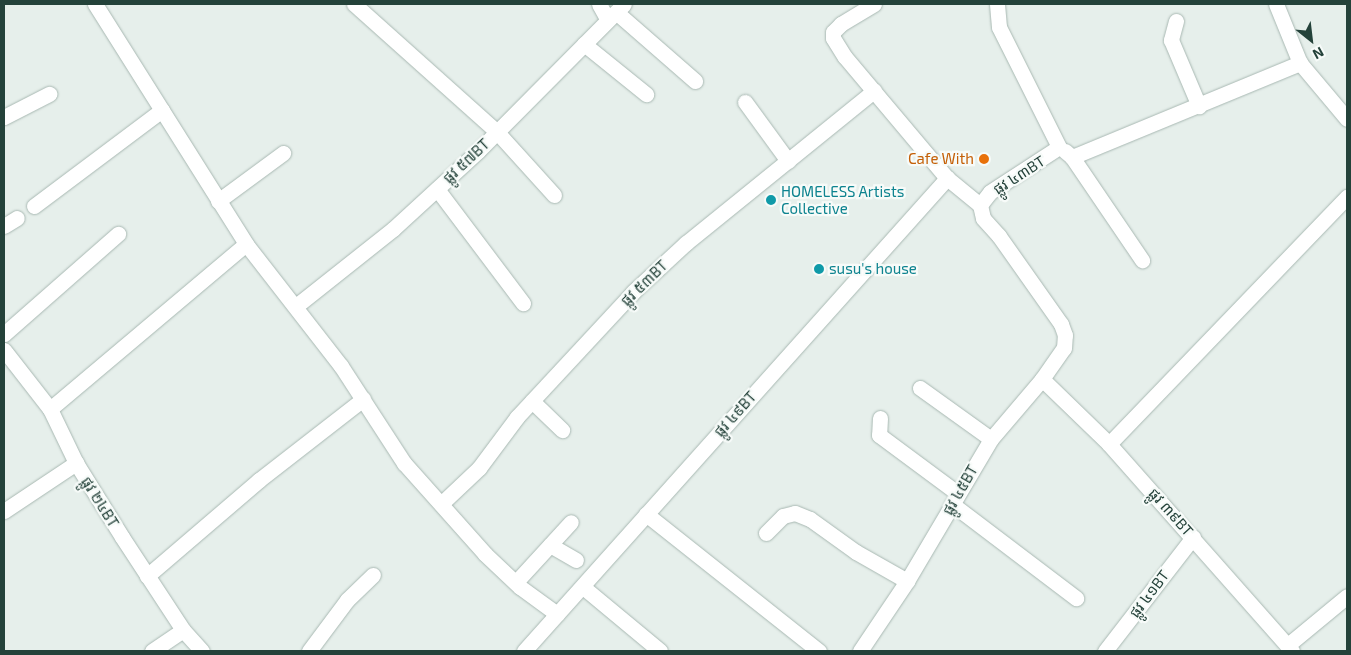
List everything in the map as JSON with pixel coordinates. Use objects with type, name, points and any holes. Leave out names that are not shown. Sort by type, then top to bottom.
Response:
[{"type":"street","points":[[95,4],[246,244],[296,306],[363,399],[404,463],[486,554],[516,582],[558,614]]},
{"type":"street","points":[[354,4],[497,132],[554,195]]},
{"type":"street","points":[[599,4],[616,12],[695,82]]},
{"type":"street","points":[[874,4],[841,24],[833,32],[833,38],[874,91],[947,178],[980,205]]},
{"type":"street","name":"ផ្លូវ ៤៣BT","points":[[997,4],[999,27],[1059,147],[990,192],[980,205],[982,218],[999,236],[1061,324],[1065,335]]},
{"type":"street","points":[[1276,4],[1300,62],[1347,119]]},
{"type":"street","name":"ផ្លូវ ៥៧BT","points":[[296,306],[393,228],[437,188],[497,132],[616,12]]},
{"type":"street","points":[[1176,21],[1171,40],[1199,106]]},
{"type":"street","points":[[584,44],[646,94]]},
{"type":"street","points":[[1072,157],[1199,106],[1300,62]]},
{"type":"street","name":"ផ្លូវ ៥៣BT","points":[[442,503],[479,468],[532,401],[660,268],[874,91]]},
{"type":"street","points":[[4,117],[48,94]]},
{"type":"street","points":[[745,102],[788,161]]},
{"type":"street","points":[[34,206],[162,110]]},
{"type":"street","points":[[1059,147],[1072,157],[1142,260]]},
{"type":"street","points":[[218,201],[283,153]]},
{"type":"street","name":"ផ្លូវ ៤៩BT","points":[[524,651],[947,178]]},
{"type":"street","points":[[437,188],[523,302]]},
{"type":"street","points":[[1109,444],[1347,196]]},
{"type":"street","points":[[4,226],[17,218]]},
{"type":"street","points":[[4,334],[118,234]]},
{"type":"street","points":[[50,409],[246,244]]},
{"type":"street","name":"ផ្លូវ ៤៥BT","points":[[860,651],[907,582],[954,498],[991,439],[1042,379],[1064,348],[1065,335]]},
{"type":"street","name":"ផ្លូវ ២៤BT","points":[[4,350],[50,409],[76,463],[183,630],[202,651]]},
{"type":"street","name":"ផ្លូវ ៣៩BT","points":[[1042,379],[1109,444],[1291,648]]},
{"type":"street","points":[[920,388],[991,439]]},
{"type":"street","points":[[147,576],[259,480],[363,399]]},
{"type":"street","points":[[532,401],[562,430]]},
{"type":"street","points":[[880,418],[879,435],[1076,598]]},
{"type":"street","points":[[4,511],[76,463]]},
{"type":"street","points":[[766,533],[783,516],[795,513],[810,519],[907,582]]},
{"type":"street","points":[[646,514],[819,651]]},
{"type":"street","points":[[516,582],[571,522]]},
{"type":"street","name":"ផ្លូវ ៤១BT","points":[[1106,651],[1193,537]]},
{"type":"street","points":[[550,545],[576,560]]},
{"type":"street","points":[[309,651],[347,600],[373,575]]},
{"type":"street","points":[[583,587],[660,651]]},
{"type":"street","points":[[1291,648],[1347,596]]},
{"type":"street","points":[[152,651],[183,630]]},
{"type":"place","name":"Cafe With","points":[[984,159]]},
{"type":"place","name":"HOMELESS Artists Collective","points":[[771,200]]},
{"type":"place","name":"susu's house","points":[[819,269]]}]
